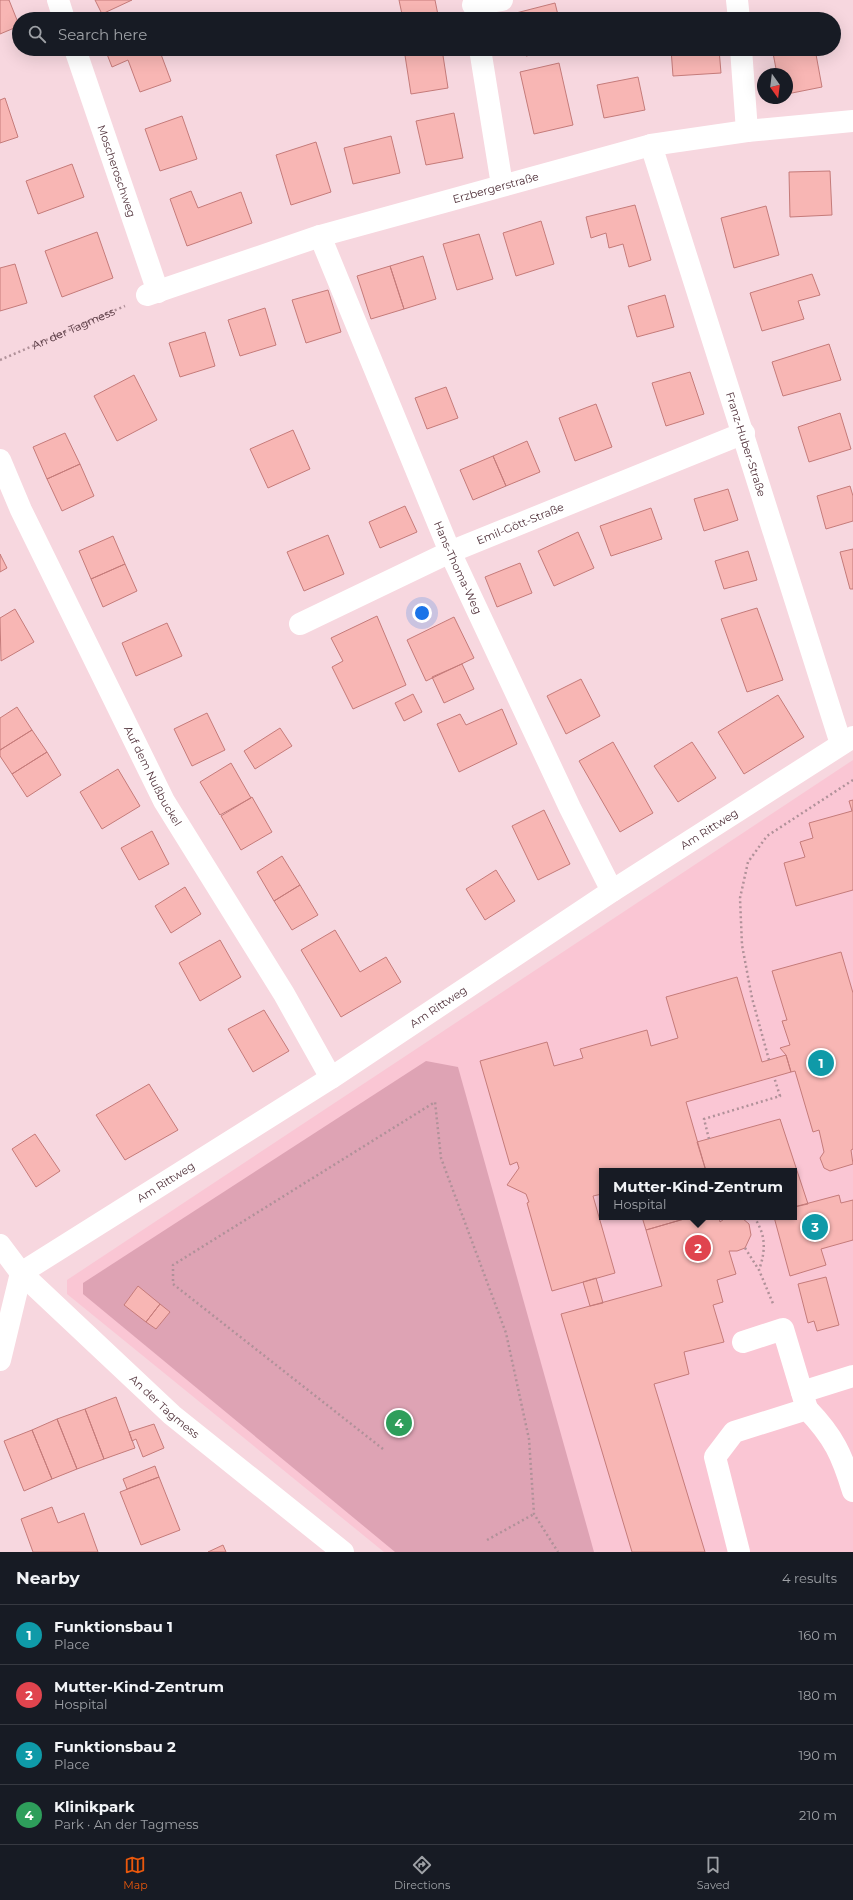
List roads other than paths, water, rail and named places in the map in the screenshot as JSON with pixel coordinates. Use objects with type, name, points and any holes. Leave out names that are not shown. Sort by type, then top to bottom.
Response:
[{"type":"street","points":[[58,0],[62,12]]},
{"type":"street","points":[[474,8],[502,0]]},
{"type":"street","points":[[737,0],[738,12]]},
{"type":"street","name":"Moscheroschweg","points":[[77,56],[153,294]]},
{"type":"street","points":[[481,56],[502,185]]},
{"type":"street","points":[[742,56],[747,131]]},
{"type":"street","name":"Erzbergerstraße","points":[[153,294],[320,236],[651,145],[747,131],[853,122]]},
{"type":"street","name":"Franz-Huber-Straße","points":[[651,145],[744,433],[847,740]]},
{"type":"street","name":"Hans-Thoma-Weg","points":[[320,236],[450,552],[570,808],[612,892]]},
{"type":"street","name":"Emil-Gött-Straße","points":[[300,624],[450,552],[744,433]]},
{"type":"street","name":"Auf dem Nußbuckel","points":[[0,460],[22,510],[164,801],[284,994],[331,1078]]},
{"type":"street","name":"Am Rittweg","points":[[21,1272],[331,1078],[612,892],[847,740]]},
{"type":"street","name":"An der Tagmess","points":[[0,1245],[21,1272],[172,1414],[343,1552]]},
{"type":"street","points":[[0,1360],[21,1272]]},
{"type":"street","points":[[743,1342],[783,1329],[804,1400],[824,1427],[844,1459],[853,1491]]},
{"type":"street","points":[[739,1552],[715,1457],[734,1432],[853,1376]]},
{"type":"place","name":"Funktionsbau 1","points":[[821,1063]]},
{"type":"place","name":"Funktionsbau 2","points":[[815,1227]]},
{"type":"place","name":"Mutter-Kind-Zentrum","points":[[698,1248]]},
{"type":"place","name":"Klinikpark","points":[[399,1423]]}]
